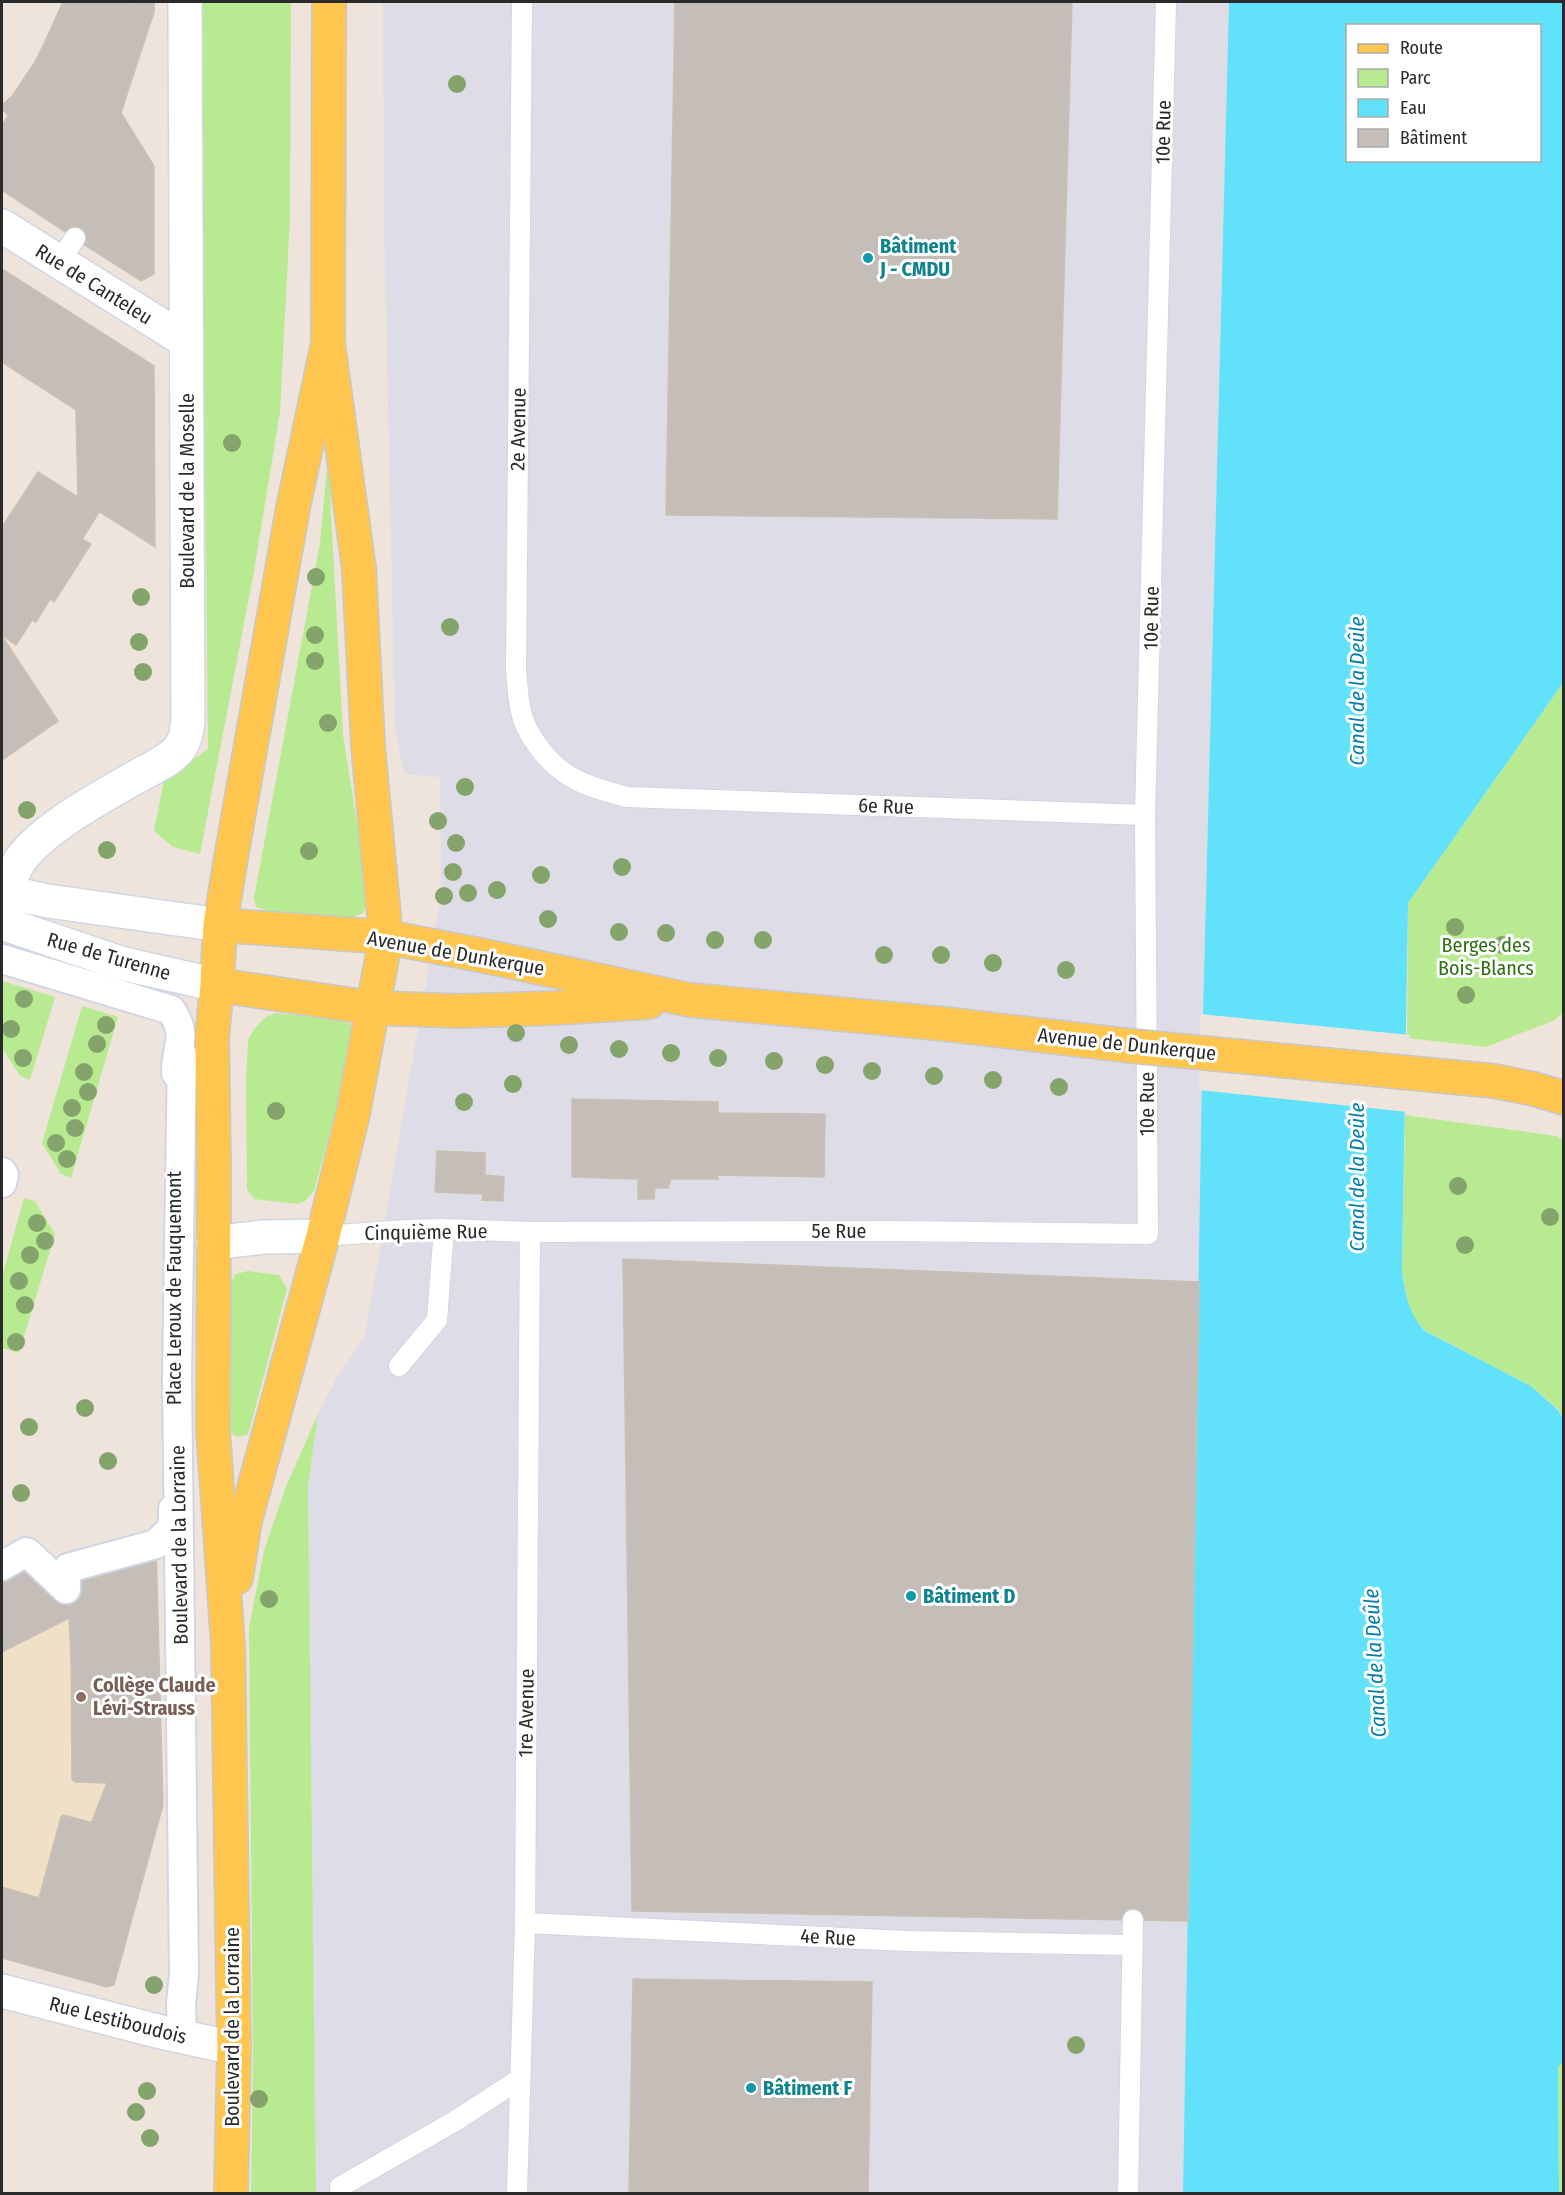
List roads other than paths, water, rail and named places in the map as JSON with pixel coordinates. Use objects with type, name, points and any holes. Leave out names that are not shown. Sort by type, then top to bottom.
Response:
[{"type":"main road","points":[[329,2],[328,343],[359,569],[368,746],[386,937]]},
{"type":"main road","points":[[220,925],[292,508],[328,343]]},
{"type":"main road","name":"Avenue de Dunkerque","points":[[220,925],[386,937],[690,1000],[1494,1081],[1534,1089],[1563,1098]]},
{"type":"main road","name":"Boulevard de la Lorraine","points":[[220,925],[212,1046],[213,1431],[228,1646],[234,2048],[231,2193]]},
{"type":"main road","name":"Boulevard de la Lorraine","points":[[228,1646],[245,1521],[323,1236],[353,1114],[386,937]]},
{"type":"main road","name":"Avenue de Dunkerque","points":[[217,985],[373,1008],[461,1011],[690,1000]]},
{"type":"street","name":"Boulevard de la Moselle","points":[[6,891],[13,872],[28,851],[42,838],[73,815],[164,761],[178,750],[185,739],[188,719],[185,2]]},
{"type":"street","name":"Rue de Canteleu","points":[[2,226],[67,250],[186,342]]},
{"type":"street","name":"Rue de Turenne","points":[[6,891],[48,901],[220,925]]},
{"type":"street","name":"Rue de Turenne","points":[[2,923],[120,963],[217,985]]},
{"type":"street","name":"Place Leroux de Fauquemont","points":[[2,960],[171,1010],[180,1023],[181,1036],[176,1068],[173,1527],[156,1544],[68,1568],[66,1589],[26,1552],[2,1566]]},
{"type":"street","name":"Boulevard de la Lorraine","points":[[182,2037],[184,1974],[177,1377],[183,1054]]},
{"type":"street","points":[[2,1172],[4,1175],[2,1183]]},
{"type":"street","points":[[213,1243],[264,1237],[323,1236]]},
{"type":"street","name":"Rue Lestiboudois","points":[[2,1991],[234,2048]]},
{"type":"lane","name":"2e Avenue","points":[[522,2],[516,669],[521,712],[529,733],[544,755],[560,771],[579,783],[627,797]]},
{"type":"lane","name":"10e Rue","points":[[1148,1234],[1145,814],[1166,2]]},
{"type":"lane","name":"6e Rue","points":[[627,797],[1145,814]]},
{"type":"lane","name":"Cinquième Rue","points":[[323,1236],[444,1229],[530,1232]]},
{"type":"lane","points":[[399,1366],[437,1320],[444,1229]]},
{"type":"lane","name":"5e Rue","points":[[530,1232],[896,1231],[1148,1234]]},
{"type":"lane","name":"1re Avenue","points":[[517,2193],[525,1923],[530,1232]]},
{"type":"lane","points":[[1128,2193],[1133,1920]]},
{"type":"lane","name":"4e Rue","points":[[525,1923],[907,1941],[1132,1945]]},
{"type":"lane","points":[[341,2193],[340,2187],[454,2121],[520,2079]]},
{"type":"water","name":"Canal de la Deûle","points":[[1229,2],[1563,2],[1563,683],[1408,903],[1402,1271],[1411,1310],[1425,1331],[1531,1386],[1558,1410],[1563,1418],[1564,2061],[1558,2067],[1559,2193],[1183,2194],[1203,1014]]},
{"type":"place","name":"Bâtiment J - CMDU","points":[[868,258]]},
{"type":"place","name":"Bâtiment D","points":[[911,1596]]},
{"type":"place","name":"Collège Claude Lévi-Strauss","points":[[81,1697]]},
{"type":"place","name":"Bâtiment F","points":[[751,2088]]},
{"type":"park label","name":"Berges des Bois-Blancs","points":[[1486,956]]}]
